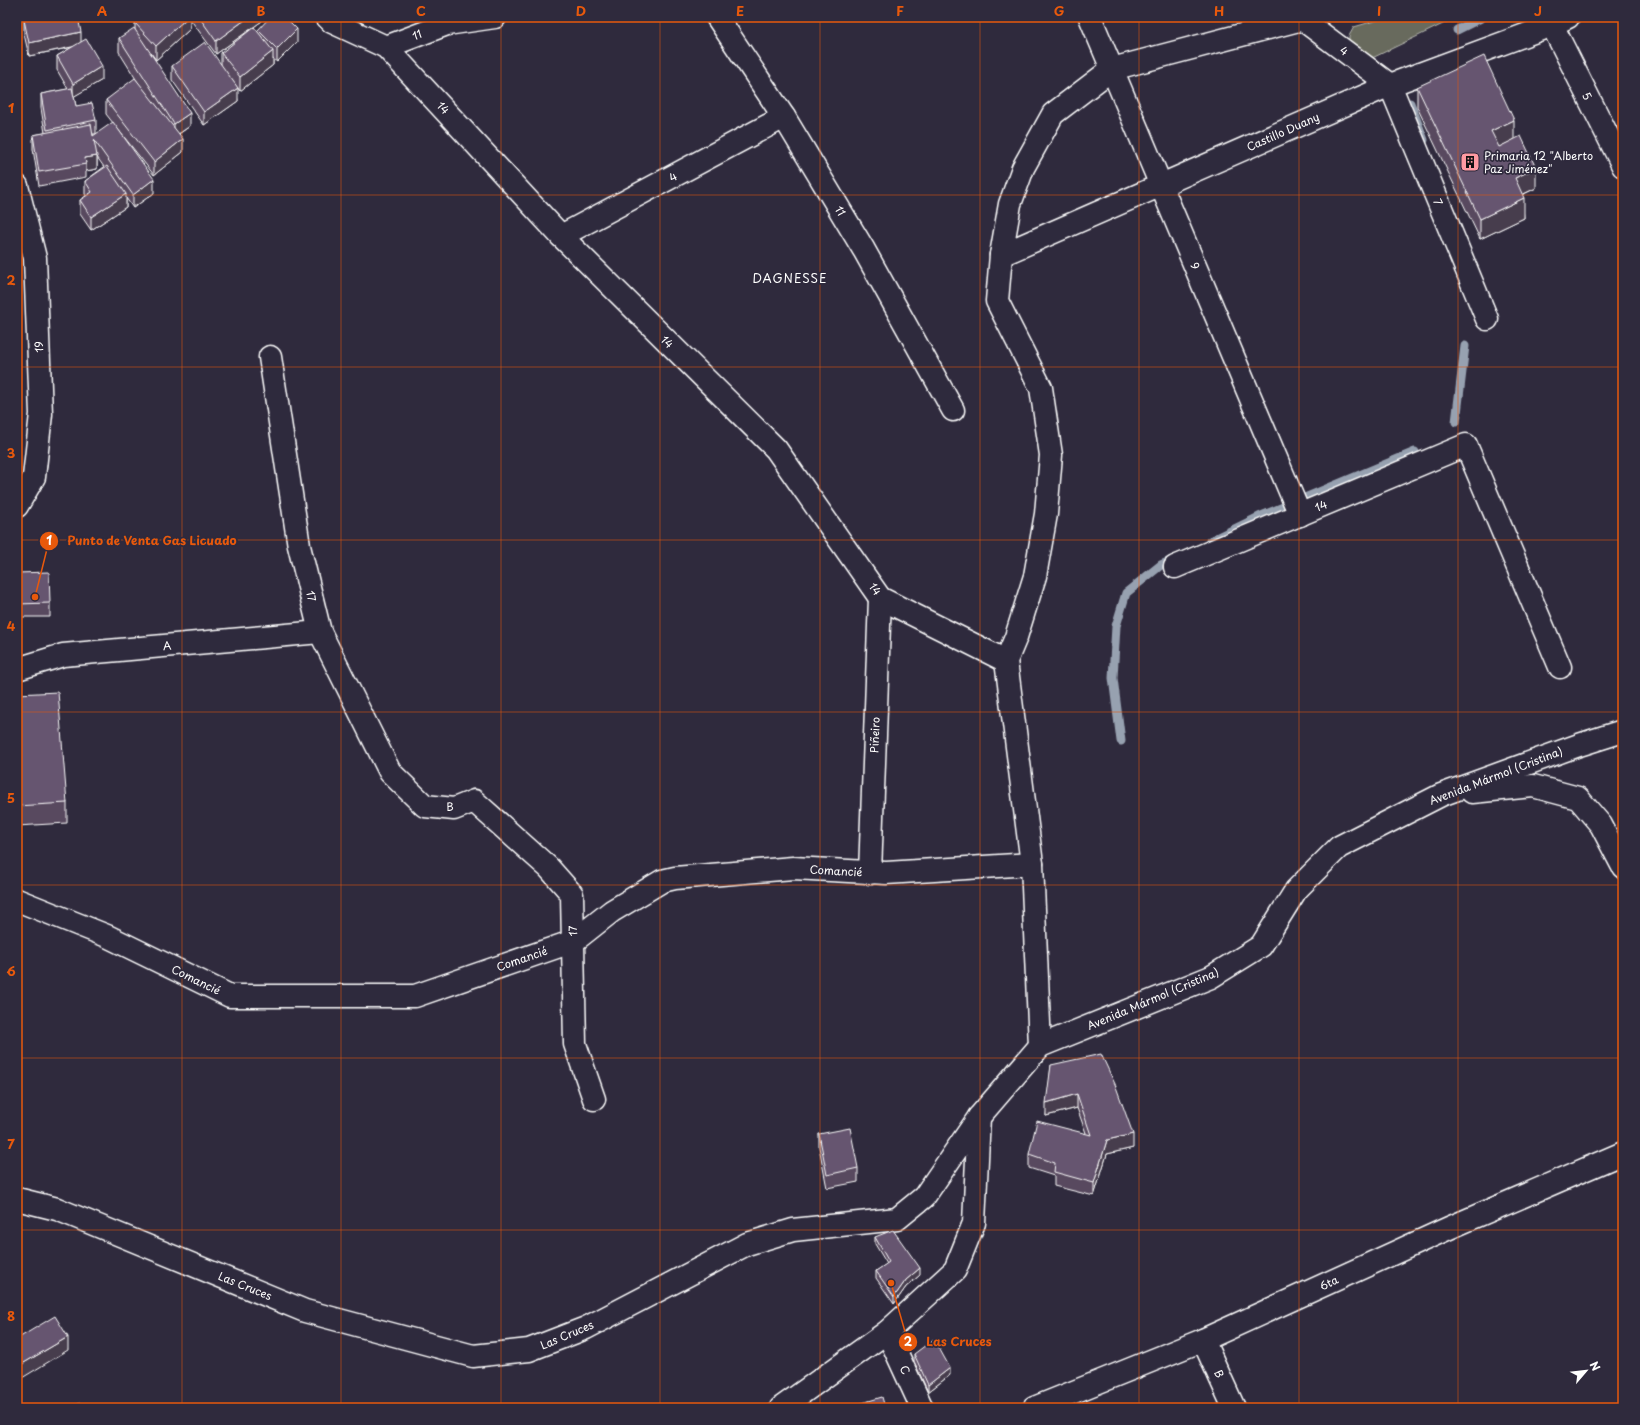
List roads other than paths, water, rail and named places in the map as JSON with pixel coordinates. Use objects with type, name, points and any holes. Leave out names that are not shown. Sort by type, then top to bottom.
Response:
[{"type":"street","name":"14","points":[[327,17],[332,22],[386,47],[561,236],[776,449],[880,598],[1006,661]]},
{"type":"street","name":"11","points":[[386,47],[447,24],[495,17]]},
{"type":"street","name":"11","points":[[717,17],[784,117],[864,250],[953,410]]},
{"type":"street","name":"9","points":[[1090,17],[1300,515]]},
{"type":"street","name":"4","points":[[1303,18],[1390,85]]},
{"type":"street","points":[[1040,1046],[1032,864],[1006,661],[1016,637],[1035,576],[1046,514],[1051,455],[1041,388],[997,301],[1001,255],[1010,204],[1023,168],[1053,114],[1112,69],[1303,18]]},
{"type":"street","name":"Castillo Duany","points":[[1001,255],[1390,85],[1560,21]]},
{"type":"street","name":"5","points":[[1560,21],[1623,166]]},
{"type":"street","name":"7","points":[[1390,85],[1487,319]]},
{"type":"street","name":"4","points":[[561,236],[784,117]]},
{"type":"street","name":"19","points":[[17,506],[34,477],[41,414],[36,258],[18,193]]},
{"type":"street","name":"17","points":[[270,357],[299,546],[320,632],[390,772],[425,806]]},
{"type":"street","name":"14","points":[[1175,567],[1466,445],[1560,667]]},
{"type":"street","name":"Piñeiro","points":[[870,872],[880,598]]},
{"type":"street","name":"A","points":[[17,669],[63,655],[320,632]]},
{"type":"street","name":"Avenida Mármol (Cristina)","points":[[1040,1046],[1211,978],[1260,946],[1296,890],[1339,847],[1441,795],[1579,745],[1623,731]]},
{"type":"street","points":[[1441,795],[1533,786],[1578,798],[1601,825],[1623,867]]},
{"type":"street","name":"17","points":[[474,802],[548,868],[572,894],[575,1044],[594,1099]]},
{"type":"street","name":"B","points":[[425,806],[454,809],[474,802]]},
{"type":"street","name":"Comancié","points":[[17,900],[107,936],[230,996],[415,996],[574,941],[612,911],[662,881],[675,878],[793,868],[870,872],[1032,864]]},
{"type":"street","name":"Las Cruces","points":[[17,1199],[57,1209],[306,1311],[473,1356],[529,1350],[579,1330],[746,1244],[793,1230],[897,1219],[924,1197],[979,1117],[1040,1046]]},
{"type":"street","points":[[781,1408],[887,1332],[955,1270],[974,1222],[979,1117]]},
{"type":"street","name":"6ta","points":[[1034,1408],[1204,1340],[1449,1228],[1623,1153]]},
{"type":"street","name":"C","points":[[887,1332],[922,1408]]},
{"type":"street","name":"B","points":[[1204,1340],[1234,1408]]},
{"type":"waterway","points":[[1457,30],[1483,17]]},
{"type":"waterway","points":[[1410,103],[1424,140]]},
{"type":"waterway","points":[[1456,422],[1465,346]]},
{"type":"waterway","points":[[1210,541],[1259,517],[1415,452]]},
{"type":"waterway","points":[[1121,741],[1113,678],[1116,626],[1126,593],[1161,565],[1175,559]]},
{"type":"place","name":"Primaria 12 \"Alberto Paz Jiménez\"","points":[[1470,162]]},
{"type":"place","name":"Punto de Venta Gas Licuado","points":[[35,597]]},
{"type":"place","name":"Las Cruces","points":[[891,1283]]},
{"type":"district","name":"DAGNESSE","points":[[790,279]]}]
